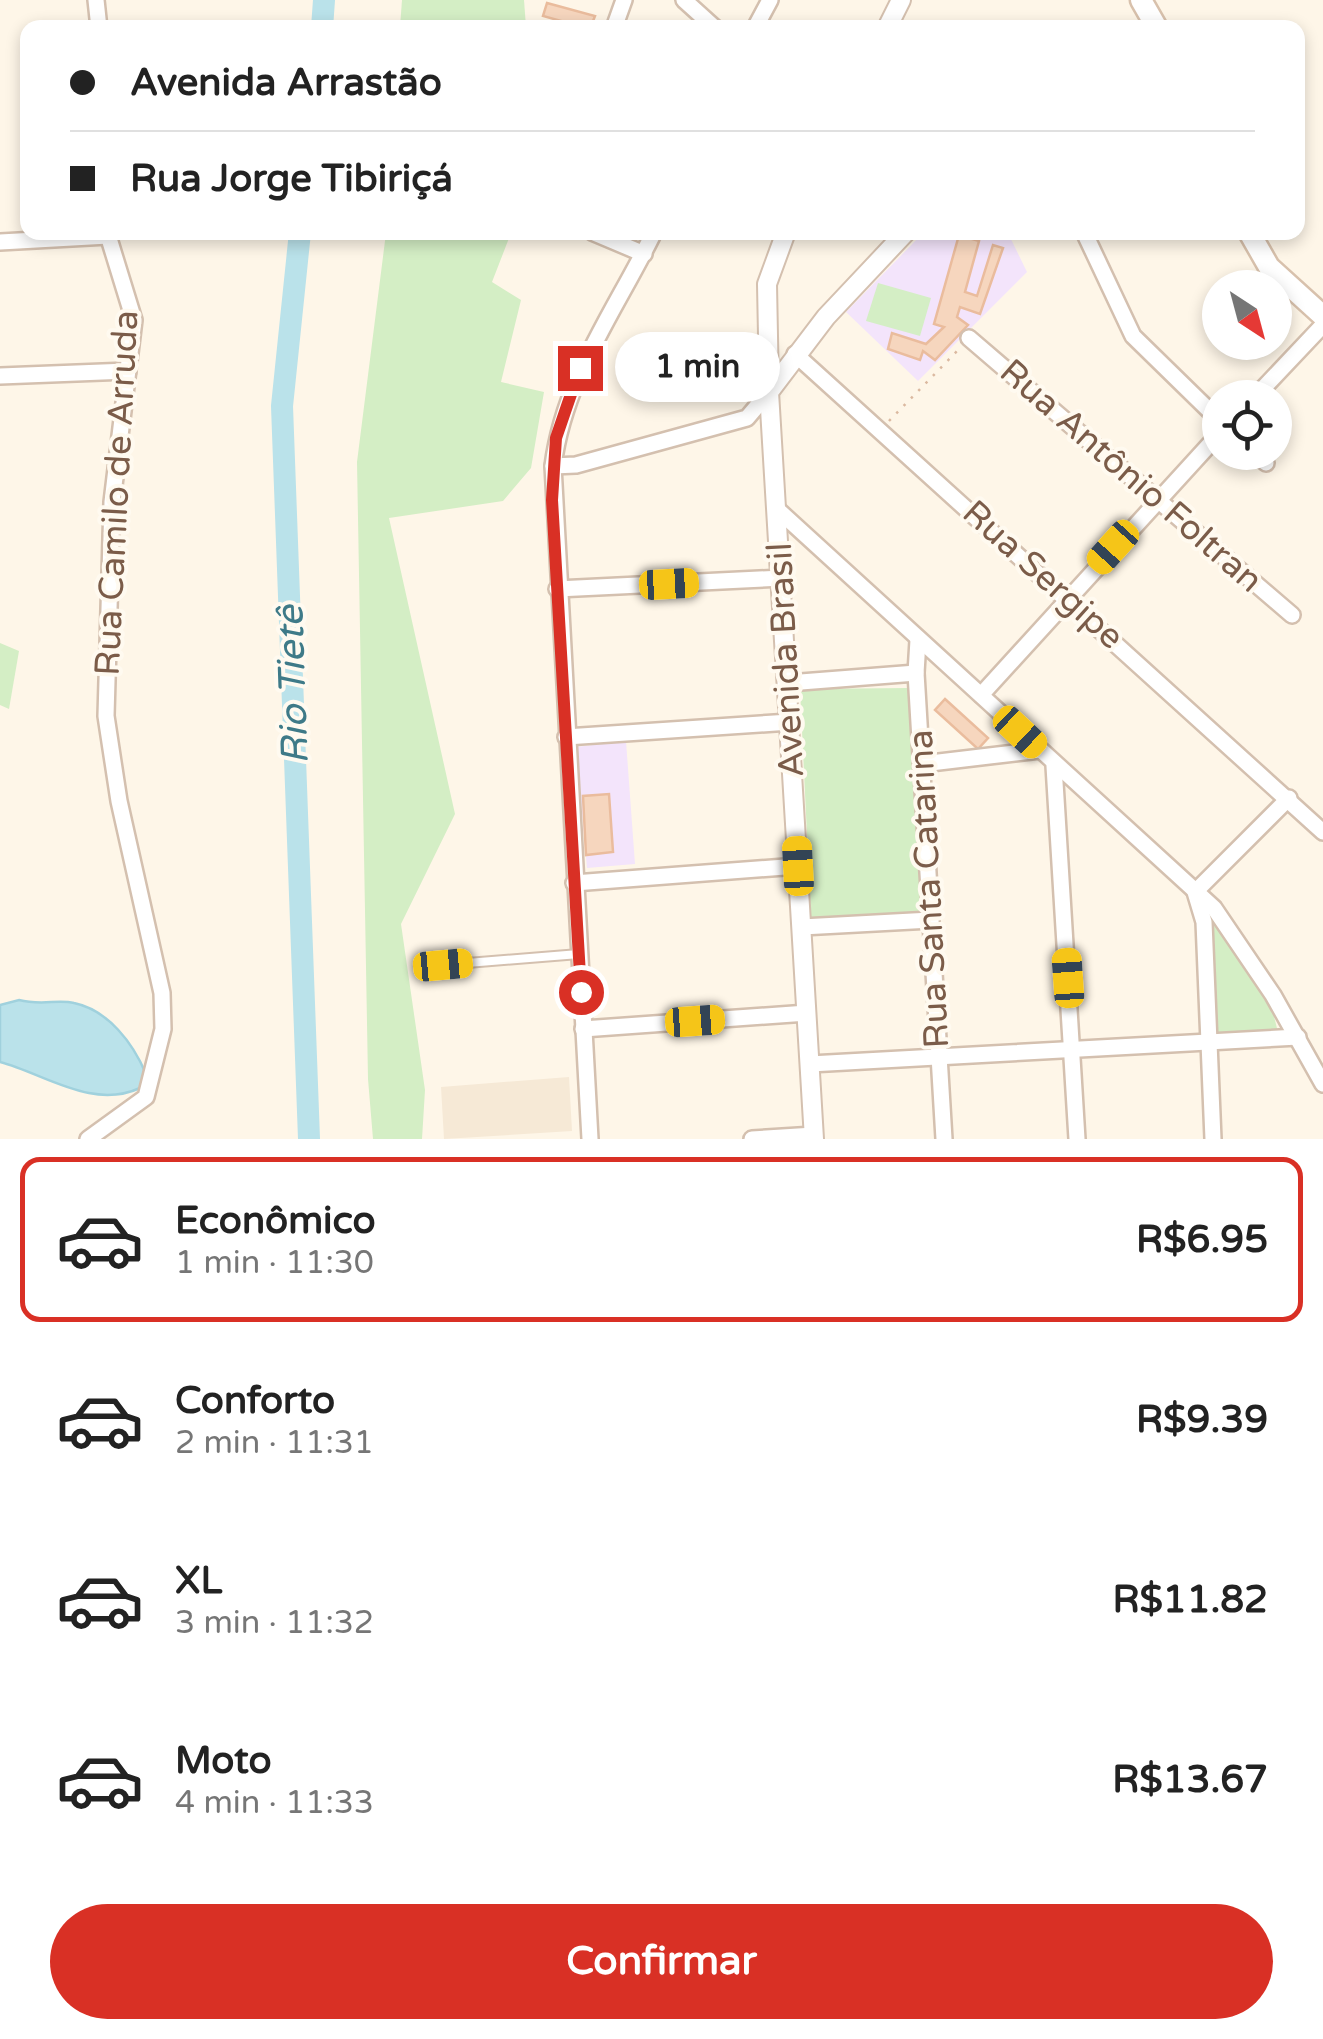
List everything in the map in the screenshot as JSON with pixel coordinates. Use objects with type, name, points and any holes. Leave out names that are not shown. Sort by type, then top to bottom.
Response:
[{"type":"main road","points":[[1254,240],[1268,267],[1323,316]]},
{"type":"street","points":[[684,0],[706,20]]},
{"type":"street","points":[[0,242],[27,240]]},
{"type":"street","name":"Rua Camilo de Arruda","points":[[88,1139],[146,1097],[163,1029],[162,993],[119,802],[106,716],[112,502],[132,306],[110,240]]},
{"type":"street","points":[[611,240],[644,254]]},
{"type":"street","points":[[590,1139],[553,466],[556,438],[580,368],[650,240]]},
{"type":"street","name":"Avenida Brasil","points":[[783,240],[767,284],[770,392],[814,1137]]},
{"type":"street","points":[[553,466],[576,465],[747,418],[795,354],[899,240]]},
{"type":"street","points":[[1088,240],[1133,336],[1202,403]]},
{"type":"street","points":[[1271,380],[1323,326]]},
{"type":"street","name":"Rua Antônio Foltran","points":[[969,338],[1292,615]]},
{"type":"street","name":"Rua Sergipe","points":[[795,354],[1068,597],[1323,832]]},
{"type":"street","points":[[0,376],[128,372]]},
{"type":"street","points":[[981,695],[1202,451]]},
{"type":"street","points":[[778,510],[1196,892],[1236,936],[1323,1084]]},
{"type":"street","points":[[557,589],[782,578]]},
{"type":"street","name":"Rua Santa Catarina","points":[[918,640],[916,673],[944,1139]]},
{"type":"street","points":[[788,683],[916,673]]},
{"type":"street","points":[[566,737],[790,722]]},
{"type":"street","points":[[922,764],[1040,750]]},
{"type":"street","points":[[1054,766],[1077,1139]]},
{"type":"street","points":[[1196,892],[1289,798]]},
{"type":"street","points":[[574,883],[798,866]]},
{"type":"street","points":[[1196,892],[1204,922],[1214,1139]]},
{"type":"street","points":[[802,927],[931,920]]},
{"type":"street","points":[[583,1029],[807,1013]]},
{"type":"street","points":[[810,1064],[1298,1038]]},
{"type":"street","points":[[752,1139],[814,1137]]},
{"type":"lane","points":[[443,965],[579,954]]},
{"type":"path","points":[[881,430],[969,338]]},
{"type":"shaded area","points":[[916,240],[1011,240],[1027,272],[918,381],[846,312]]},
{"type":"shaded area","points":[[626,741],[635,864],[587,868],[576,747]]},
{"type":"shaded area","points":[[569,1077],[572,1131],[444,1139],[441,1087]]},
{"type":"green space","points":[[402,0],[524,0],[525,20],[401,20]]},
{"type":"green space","points":[[385,240],[508,240],[492,282],[521,300],[501,382],[544,392],[531,468],[503,501],[389,518],[455,814],[401,924],[425,1090],[422,1139],[373,1139],[368,1079],[357,462]]},
{"type":"green space","points":[[878,283],[931,298],[920,336],[866,321]]},
{"type":"green space","points":[[0,643],[19,651],[9,709],[0,705]]},
{"type":"green space","points":[[909,688],[925,912],[811,918],[800,689]]},
{"type":"green space","points":[[1209,917],[1270,1001],[1278,1032],[1213,1039]]},
{"type":"water","points":[[19,1000],[68,1002],[108,1020],[141,1062],[146,1074],[140,1088],[122,1094],[86,1093],[0,1062],[0,1005]]},
{"type":"building","points":[[547,3],[595,16],[593,20],[557,20],[543,16]]},
{"type":"building","points":[[958,240],[979,241],[965,292],[977,296],[993,245],[1003,248],[980,314],[960,307],[957,317],[968,325],[935,360],[923,351],[920,360],[888,349],[892,333],[926,344],[944,327],[934,324]]},
{"type":"building","points":[[945,699],[988,738],[978,749],[935,710]]},
{"type":"building","points":[[609,794],[613,852],[586,855],[583,796]]},
{"type":"waterway","name":"Rio Tietê","points":[[323,20],[324,0]]},
{"type":"waterway","name":"Rio Tietê","points":[[299,240],[282,406],[309,1139]]},
{"type":"route","points":[[580,368],[556,438],[552,500],[581,992]]}]
